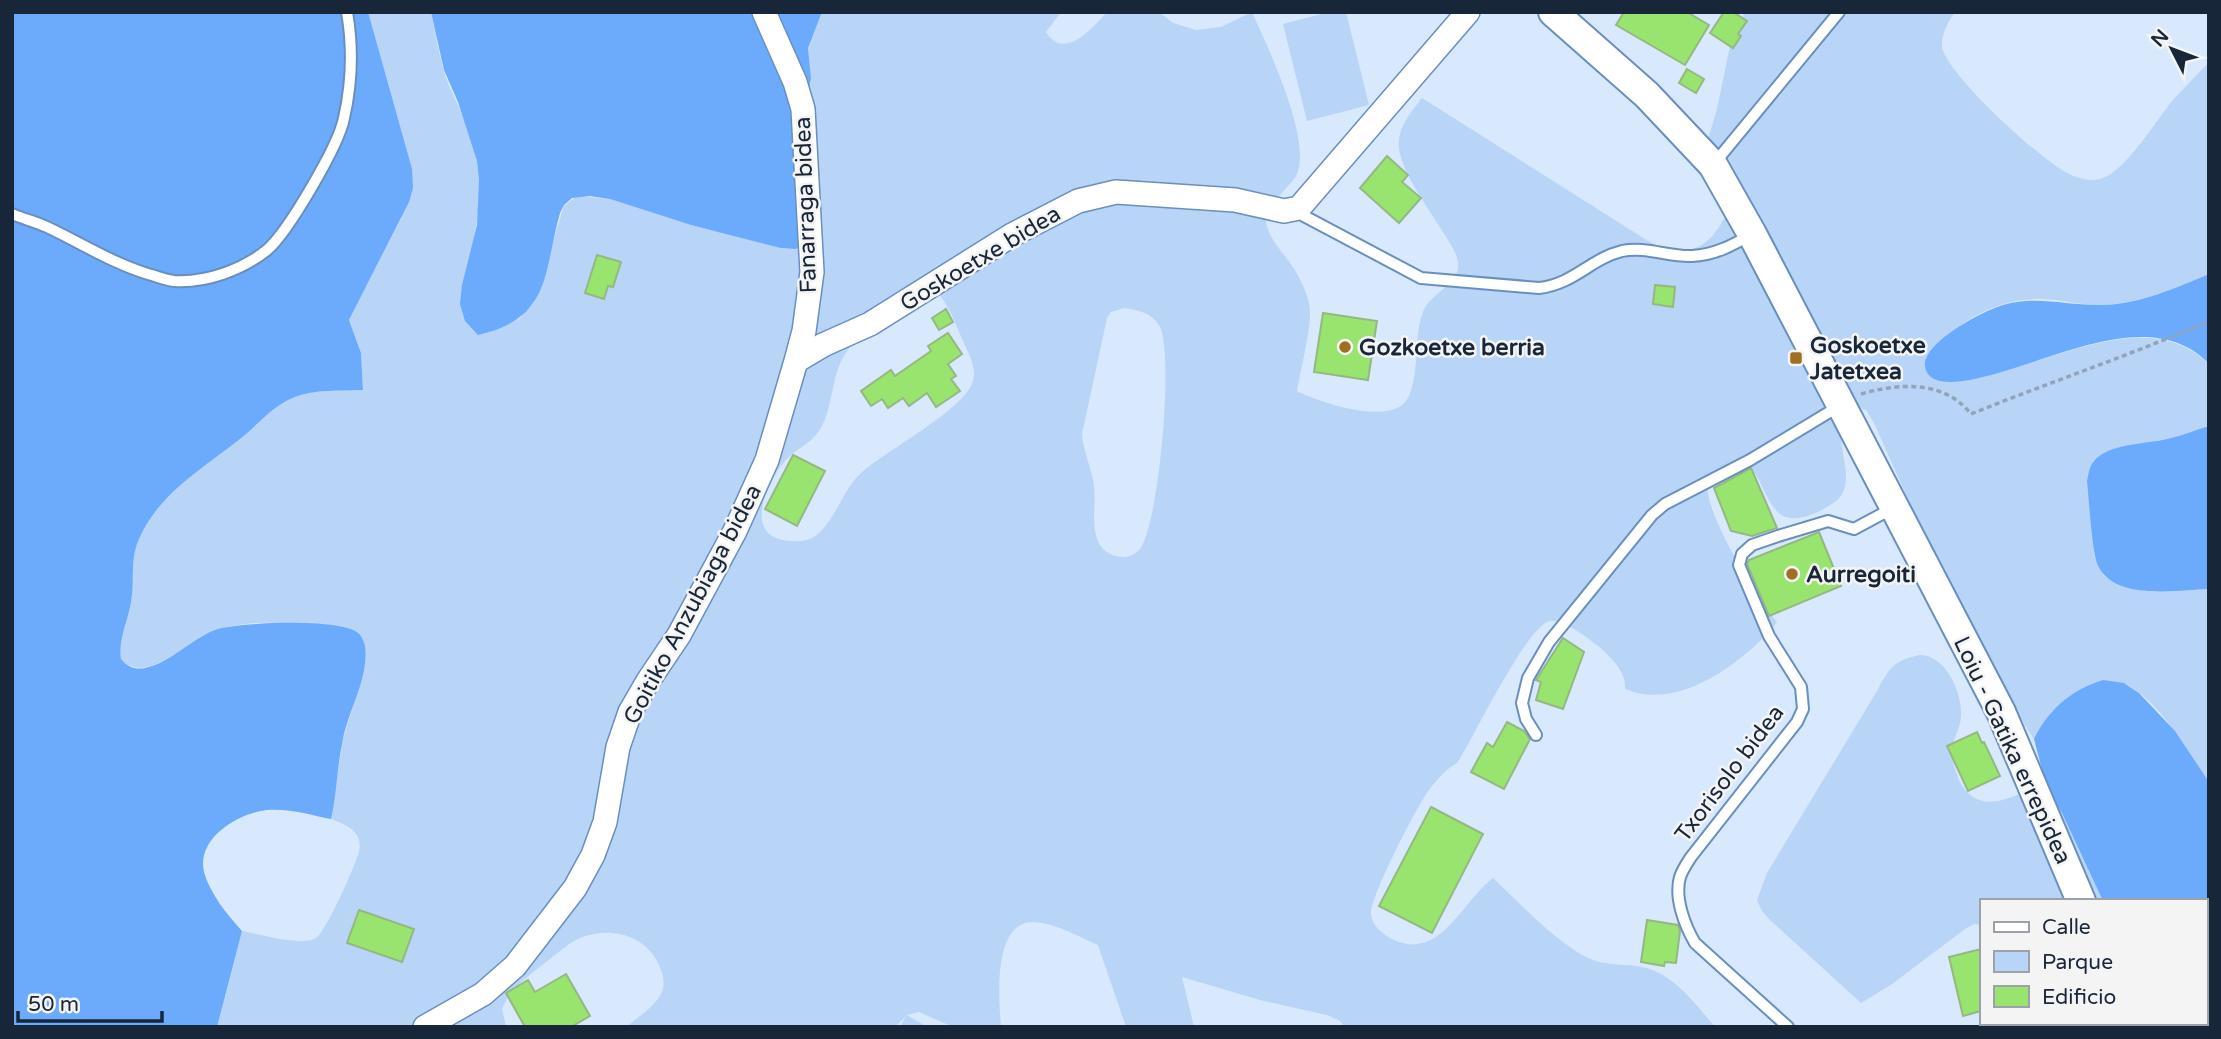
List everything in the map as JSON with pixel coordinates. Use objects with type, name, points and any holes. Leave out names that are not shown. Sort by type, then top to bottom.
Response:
[{"type":"street","name":"Fanarraga bidea","points":[[764,12],[795,82],[803,109],[812,272],[804,331],[796,361]]},
{"type":"street","points":[[1299,208],[1468,12]]},
{"type":"street","name":"Loiu - Gatika errepidea","points":[[1553,12],[1647,95],[1713,165],[1752,234],[2001,712],[2080,899]]},
{"type":"street","name":"Goskoetxe bidea","points":[[796,361],[823,345],[870,324],[1012,235],[1078,201],[1116,192],[1235,200],[1284,211],[1299,208]]},
{"type":"street","name":"Goitiko Anzubiaga bidea","points":[[425,1027],[483,994],[515,966],[575,888],[593,855],[605,822],[618,747],[630,712],[679,635],[735,531],[767,460],[796,361]]},
{"type":"lane","points":[[12,214],[46,226],[125,267],[171,281],[204,280],[237,268],[268,249],[333,150],[344,119],[351,69],[351,33],[347,12]]},
{"type":"lane","points":[[1713,165],[1839,12]]},
{"type":"lane","points":[[1299,208],[1304,216],[1421,278],[1539,288],[1564,282],[1601,259],[1620,252],[1635,249],[1690,256],[1714,253],[1752,234]]},
{"type":"lane","points":[[1536,735],[1526,719],[1521,703],[1528,678],[1549,642],[1652,515],[1665,504],[1749,460],[1841,405]]},
{"type":"lane","name":"Txorisolo bidea","points":[[1788,1027],[1695,943],[1687,929],[1680,903],[1679,878],[1691,857],[1797,722],[1803,709],[1801,687],[1769,636],[1739,565],[1742,554],[1752,545],[1828,521],[1854,529],[1894,508]]},
{"type":"path","points":[[1841,405],[1853,396],[1885,387],[1923,386],[1962,402],[1971,414],[2081,370],[2146,348],[2209,321]]},
{"type":"green space","points":[[368,12],[431,12],[446,77],[469,132],[477,162],[479,205],[472,248],[518,320],[534,303],[564,206],[577,196],[610,199],[691,225],[788,249],[811,78],[808,48],[822,12],[1061,12],[1046,32],[1062,44],[1070,43],[1087,33],[1107,12],[1159,12],[1173,23],[1196,30],[1221,27],[1252,12],[1286,93],[1298,139],[1300,159],[1297,174],[1266,216],[1274,242],[1298,276],[1310,307],[1309,330],[1297,391],[1356,410],[1389,411],[1401,406],[1409,396],[1423,312],[1432,299],[1451,282],[1458,269],[1453,249],[1407,173],[1399,149],[1402,128],[1422,98],[1648,241],[1676,250],[1687,250],[1698,247],[1715,233],[1730,207],[1708,139],[1730,46],[1745,12],[1955,12],[1946,28],[1942,47],[1960,77],[2039,153],[2069,174],[2087,180],[2096,180],[2114,172],[2141,143],[2172,101],[2209,62],[2209,274],[2159,294],[2107,305],[2027,299],[1997,306],[1970,319],[1934,348],[1936,380],[1952,382],[2089,345],[2140,338],[2164,340],[2188,349],[2209,364],[2209,426],[2172,438],[2109,451],[2093,461],[2094,553],[2104,576],[2111,581],[2143,591],[2209,589],[2209,782],[2162,714],[2124,683],[2052,711],[2034,739],[2010,702],[1967,624],[1874,423],[1866,410],[1853,406],[1841,435],[1846,470],[1845,487],[1836,501],[1819,511],[1799,518],[1786,517],[1779,513],[1768,499],[1756,474],[1741,463],[1722,468],[1712,474],[1708,481],[1708,494],[1722,532],[1745,575],[1777,622],[1771,630],[1741,658],[1705,681],[1665,694],[1645,694],[1625,689],[1617,665],[1588,638],[1559,622],[1547,622],[1537,630],[1513,664],[1459,760],[1440,777],[1423,799],[1395,852],[1373,904],[1372,919],[1383,933],[1394,940],[1410,944],[1425,942],[1438,936],[1450,925],[1493,878],[1538,921],[1588,958],[1649,969],[1671,980],[1715,1027],[1345,1027],[1340,1021],[1327,1015],[1260,1000],[1182,977],[1194,1027],[1126,1027],[1098,945],[1058,927],[1032,922],[1019,926],[1010,935],[1004,949],[999,983],[1001,1027],[953,1027],[919,1012],[907,1015],[927,1027],[900,1027],[906,1016],[895,1027],[626,1027],[648,1010],[661,995],[663,976],[652,954],[637,940],[617,933],[596,933],[573,941],[518,985],[502,1009],[506,1027],[217,1027],[242,931],[290,941],[316,938],[333,912],[359,852],[360,844],[356,834],[331,819],[343,739],[360,684],[365,654],[339,626],[255,623],[222,628],[206,634],[153,665],[141,668],[131,666],[121,659],[120,652],[130,609],[135,551],[145,527],[168,497],[280,405],[311,393],[363,390],[361,353],[349,320],[400,220],[413,188]],"holes":[[[935,290],[951,314],[971,360],[974,376],[967,392],[940,417],[859,475],[829,521],[815,536],[807,540],[788,541],[767,532],[762,513],[768,490],[785,461],[816,436],[827,414],[839,365],[845,354],[873,327]],[[1124,308],[1145,313],[1160,327],[1164,344],[1165,403],[1158,475],[1147,533],[1140,549],[1123,557],[1106,552],[1096,536],[1094,486],[1082,434],[1107,318],[1111,312]]]},
{"type":"green space","points":[[1329,12],[1346,12],[1369,105],[1307,121],[1283,24]]},
{"type":"green space","points":[[1920,655],[1938,661],[1956,687],[1961,717],[1952,757],[1959,780],[1967,792],[1986,802],[1997,801],[2043,783],[2062,813],[2102,899],[1980,899],[1980,925],[1974,924],[1965,929],[1892,984],[1861,1003],[1770,920],[1757,900],[1767,873],[1885,676],[1893,666]]},
{"type":"green space","points":[[2207,1013],[2209,1014],[2209,1027],[2016,1027],[2207,1025]]},
{"type":"shaded area","points":[[12,12],[368,12],[412,169],[413,188],[409,202],[349,320],[361,353],[363,390],[311,393],[280,405],[168,497],[145,527],[135,551],[130,609],[120,652],[121,659],[132,667],[141,669],[154,665],[215,630],[245,625],[331,625],[358,633],[365,646],[364,670],[339,759],[331,819],[283,810],[256,812],[222,829],[207,848],[203,860],[210,888],[242,931],[217,1027],[12,1027]]},
{"type":"shaded area","points":[[431,12],[822,12],[808,48],[811,78],[807,100],[801,244],[796,249],[781,248],[691,225],[610,199],[590,196],[572,198],[560,213],[546,273],[532,305],[520,317],[502,327],[478,335],[465,321],[460,304],[477,225],[477,161],[458,102],[444,70]]},
{"type":"shaded area","points":[[2209,274],[2209,364],[2182,345],[2152,338],[2119,339],[2085,346],[1982,377],[1949,382],[1935,380],[1928,374],[1925,364],[1929,353],[1939,342],[1966,322],[2003,305],[2028,301],[2117,304],[2157,294]]},
{"type":"shaded area","points":[[2209,426],[2209,589],[2148,591],[2132,589],[2106,577],[2098,566],[2092,538],[2087,481],[2095,459],[2113,449],[2172,438]]},
{"type":"shaded area","points":[[2103,680],[2124,683],[2139,693],[2175,731],[2209,782],[2209,1014],[2207,899],[2102,899],[2062,813],[2043,783],[2034,739],[2062,702],[2091,684]]},
{"type":"building","points":[[1624,12],[1687,12],[1709,25],[1685,65],[1616,25]]},
{"type":"building","points":[[1724,12],[1733,12],[1747,21],[1733,48],[1710,33]]},
{"type":"building","points":[[1687,69],[1704,79],[1696,93],[1679,83]]},
{"type":"building","points":[[1387,156],[1408,175],[1402,182],[1421,198],[1399,223],[1360,188]]},
{"type":"building","points":[[597,255],[621,262],[613,287],[608,286],[604,299],[585,293]]},
{"type":"building","points":[[1655,285],[1675,287],[1673,307],[1653,304]]},
{"type":"building","points":[[946,309],[953,322],[939,330],[932,318]]},
{"type":"building","name":"Gozkoetxe berria","points":[[1323,313],[1377,321],[1368,380],[1314,372]]},
{"type":"building","points":[[948,333],[962,354],[948,364],[956,376],[951,379],[960,391],[936,407],[927,393],[909,406],[903,398],[888,408],[882,399],[871,406],[861,391],[891,370],[895,376],[931,351],[928,346]]},
{"type":"building","points":[[793,455],[825,471],[797,526],[765,509]]},
{"type":"building","points":[[1751,468],[1777,528],[1752,536],[1731,531],[1714,488]]},
{"type":"building","name":"Aurregoiti","points":[[1819,532],[1841,586],[1769,616],[1747,564],[1749,560]]},
{"type":"building","points":[[1563,638],[1584,652],[1563,709],[1536,700],[1541,682],[1536,680]]},
{"type":"building","points":[[1507,722],[1524,731],[1530,739],[1504,789],[1471,772],[1487,743],[1493,747]]},
{"type":"building","points":[[1977,732],[2000,776],[1968,791],[1947,746]]},
{"type":"building","points":[[1431,807],[1483,834],[1432,933],[1379,906]]},
{"type":"building","points":[[359,910],[414,929],[402,962],[347,943]]},
{"type":"building","points":[[1647,920],[1678,925],[1680,931],[1676,963],[1665,962],[1664,966],[1641,962]]},
{"type":"building","points":[[1980,949],[1980,1011],[1963,1016],[1949,957]]},
{"type":"building","points":[[566,974],[590,1016],[571,1027],[525,1027],[506,993],[528,980],[535,992]]},
{"type":"place","name":"Gozkoetxe berria","points":[[1345,347]]},
{"type":"place","name":"Goskoetxe Jatetxea","points":[[1796,358]]},
{"type":"place","name":"Aurregoiti","points":[[1792,574]]}]
